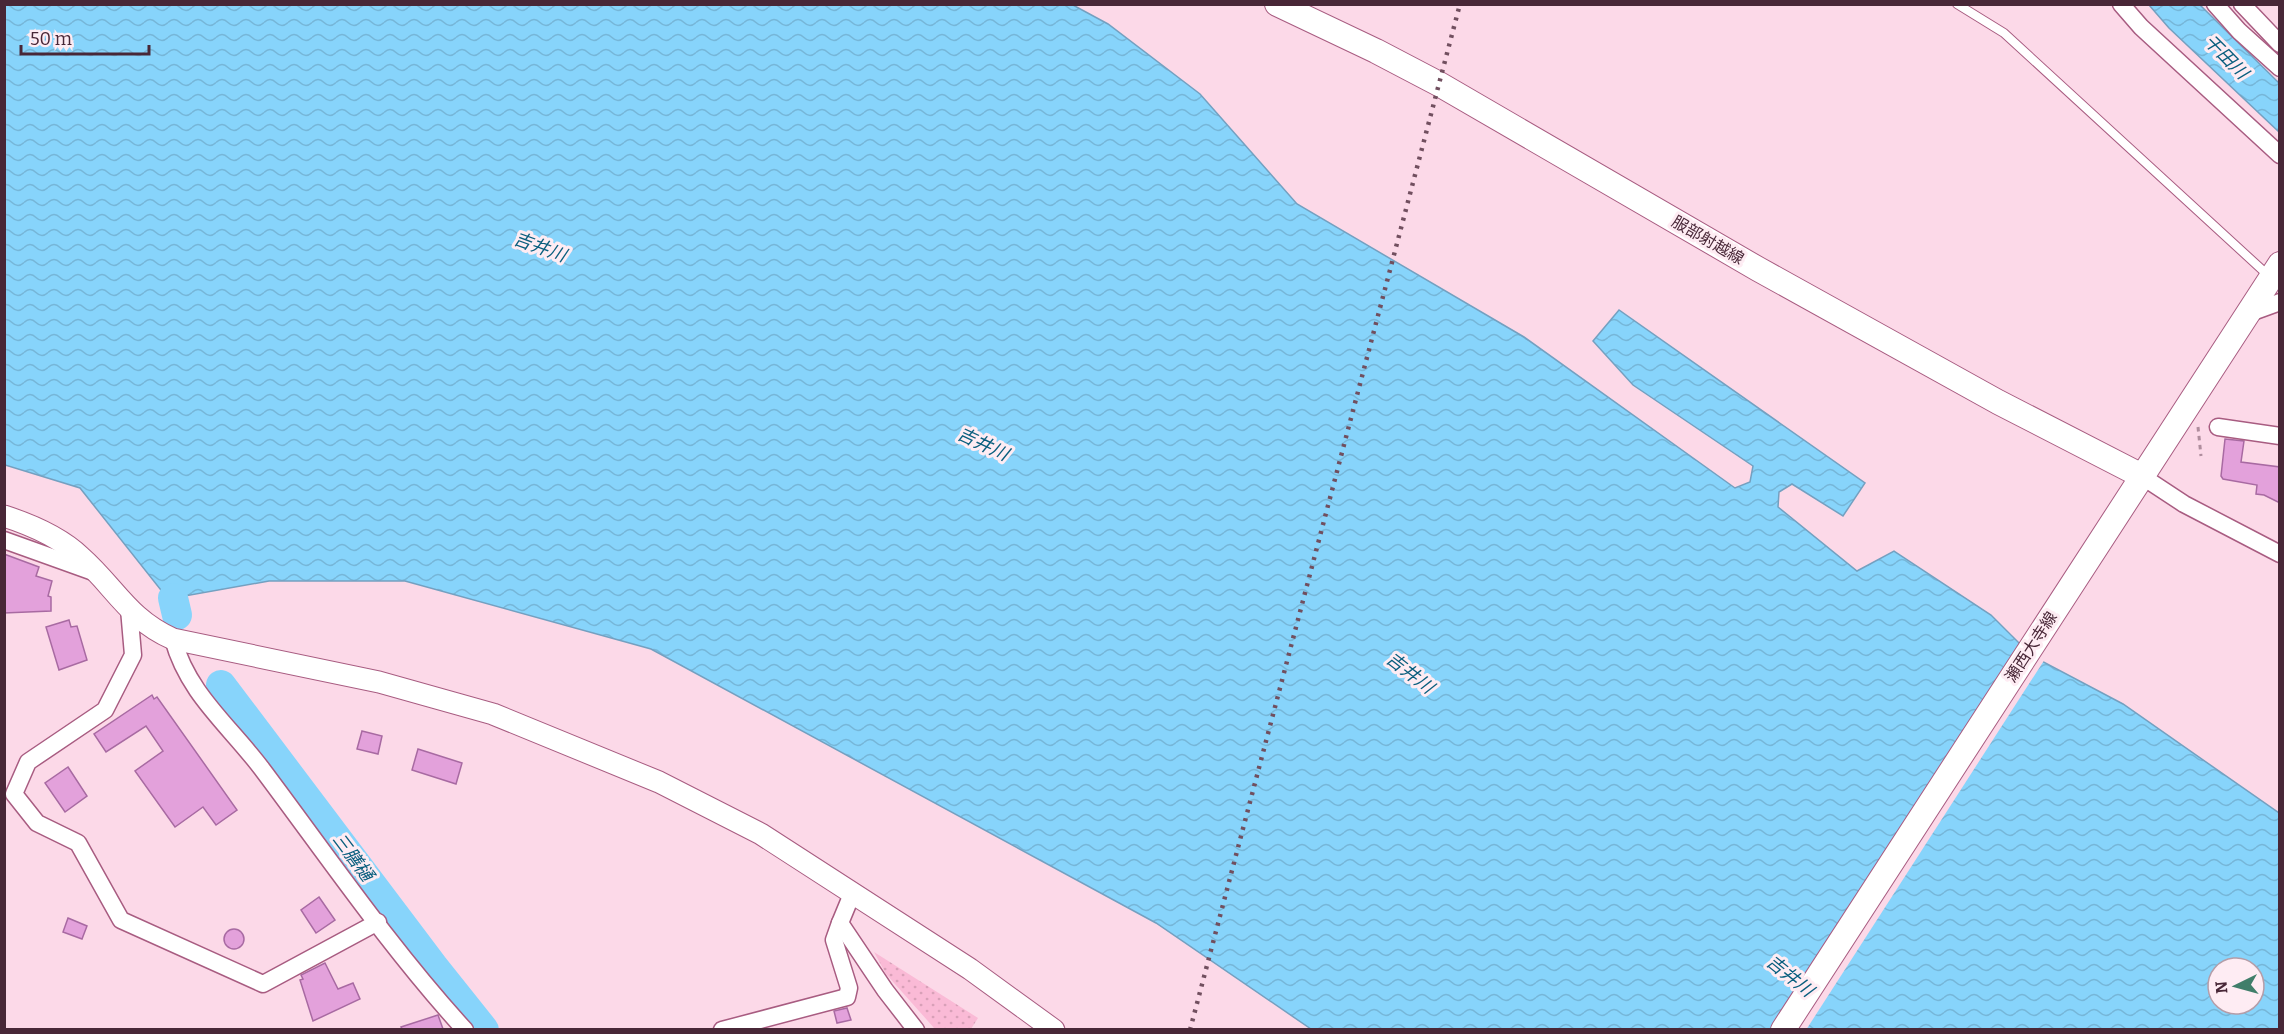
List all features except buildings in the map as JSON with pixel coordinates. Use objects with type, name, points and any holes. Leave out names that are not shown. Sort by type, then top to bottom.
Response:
[{"type":"main road","name":"服部射越線","points":[[1285,7],[1439,84],[1768,275],[2138,481]]},
{"type":"main road","name":"瀬西大寺線","points":[[1783,1029],[2275,271]]},
{"type":"street","points":[[2121,4],[2141,27],[2280,155]]},
{"type":"street","points":[[2216,4],[2239,31],[2280,68]]},
{"type":"street","points":[[2242,4],[2280,44]]},
{"type":"street","points":[[2247,314],[2280,302]]},
{"type":"street","points":[[2218,427],[2280,436]]},
{"type":"street","points":[[2138,481],[2280,554]]},
{"type":"street","points":[[4,516],[24,522],[62,541],[150,629],[173,639],[379,682],[493,714],[659,782],[761,834],[969,969],[1054,1029]]},
{"type":"street","points":[[4,540],[96,573]]},
{"type":"street","points":[[2260,544],[2280,548]]},
{"type":"street","points":[[129,609],[133,655],[105,710],[28,762],[14,794],[37,823],[78,843],[121,920],[263,984],[378,922]]},
{"type":"street","points":[[173,639],[180,664],[198,693],[244,745],[429,990],[465,1029]]},
{"type":"street","points":[[722,1029],[847,997],[849,988],[834,940],[852,894]]},
{"type":"street","points":[[840,922],[885,990],[916,1029]]},
{"type":"lane","points":[[1957,4],[2004,33],[2275,271]]},
{"type":"path","points":[[2198,427],[2201,456]]},
{"type":"shaded area","points":[[874,952],[978,1018],[971,1029],[935,1029],[886,974]]},
{"type":"water","name":"吉井川","points":[[5,5],[1073,5],[1108,24],[1200,94],[1297,204],[1524,337],[1735,488],[1750,482],[1753,466],[1633,385],[1593,341],[1619,310],[1865,483],[1843,516],[1792,484],[1779,492],[1778,507],[1857,571],[1894,551],[1991,615],[2032,656],[2123,704],[2279,813],[2279,1029],[1311,1029],[1156,923],[651,649],[405,581],[269,581],[168,599],[80,488],[5,465]]},
{"type":"water","name":"干田川","points":[[2149,5],[2200,5],[2279,83],[2279,132],[2169,28]]},
{"type":"pier","points":[[2034,653],[2045,659],[1806,1030],[1772,1029]]},
{"type":"waterway","name":"三膳樋","points":[[173,598],[177,615]]},
{"type":"waterway","name":"三膳樋","points":[[221,685],[484,1030]]},
{"type":"railway","points":[[1190,1030],[1460,4]]}]
